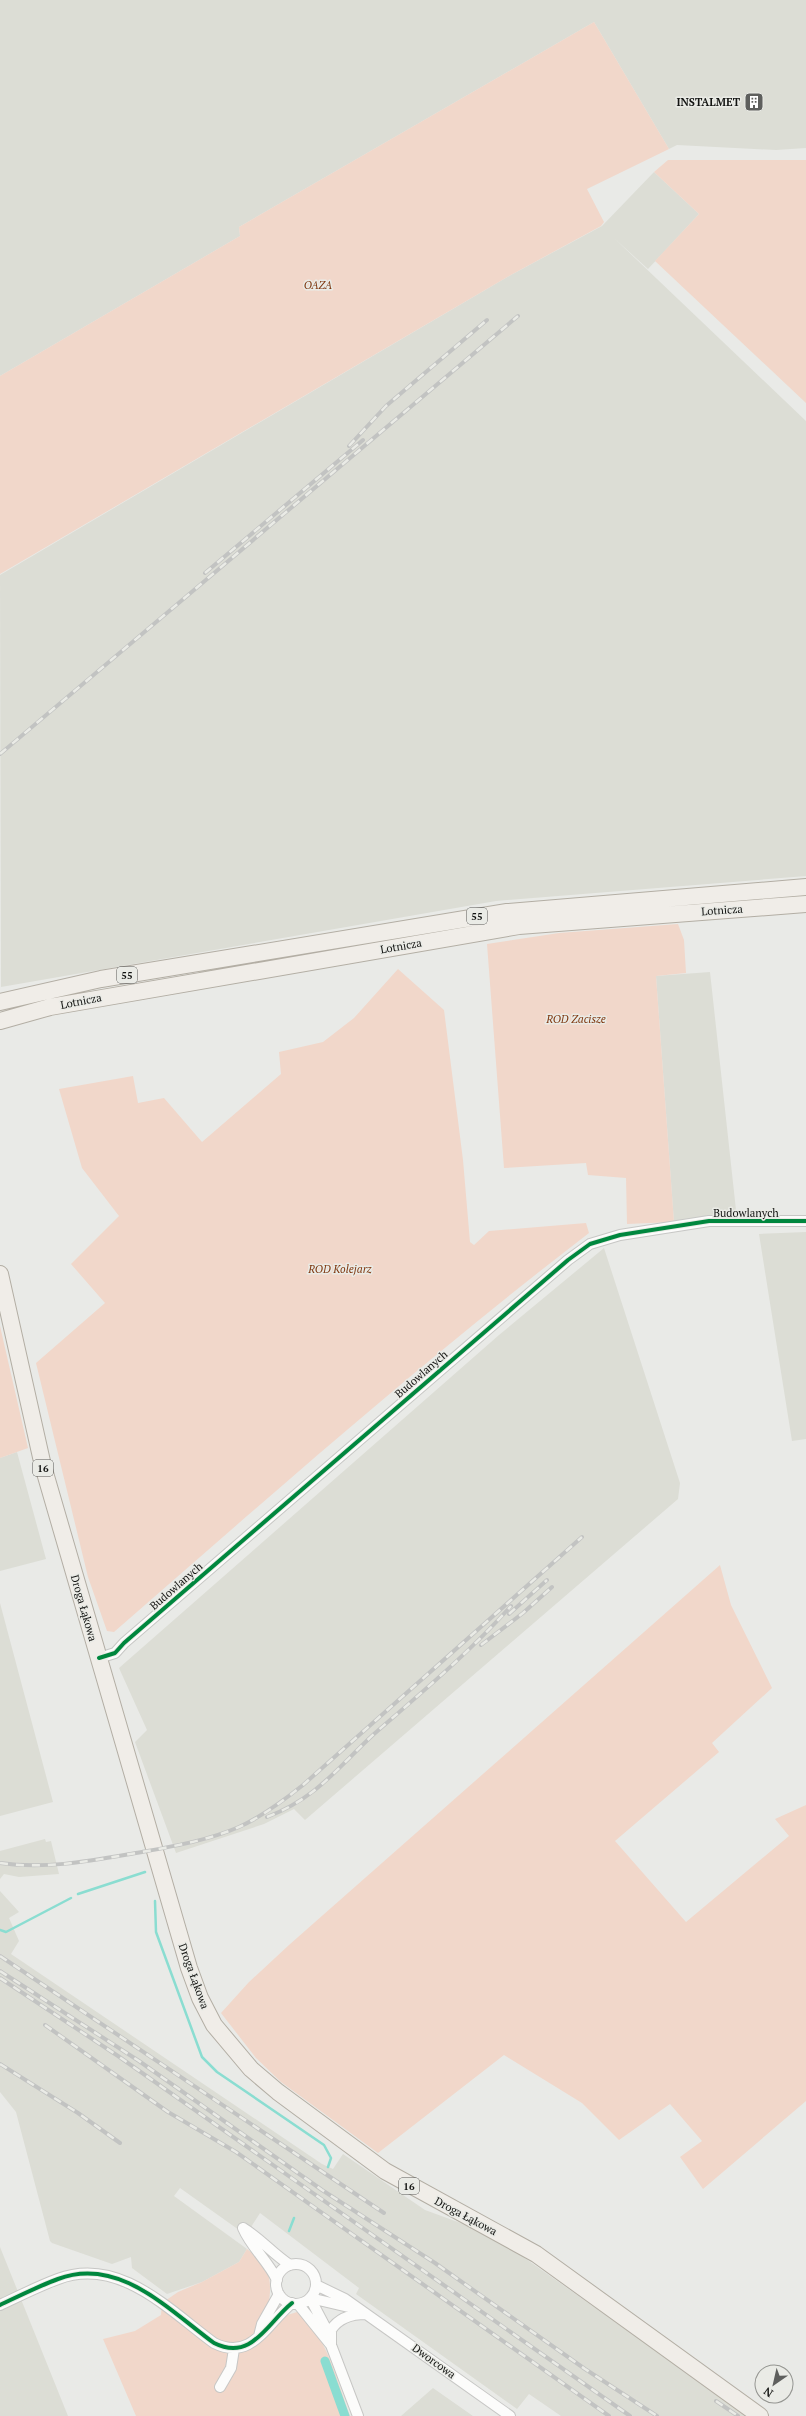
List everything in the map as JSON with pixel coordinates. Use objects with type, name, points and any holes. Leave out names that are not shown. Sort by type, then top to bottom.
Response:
[{"type":"main road","name":"Lotnicza","points":[[0,1002],[101,979],[507,912],[806,887]]},
{"type":"main road","name":"Lotnicza","points":[[0,1021],[50,1007],[117,994],[488,931],[580,920],[806,904]]},
{"type":"main road","name":"Droga Łąkowa","points":[[0,1274],[43,1466],[189,1968],[200,1998],[214,2025],[251,2069],[278,2092],[363,2156],[418,2191],[536,2254],[760,2416]]},
{"type":"street","name":"Budowlanych","points":[[99,1658],[115,1654],[124,1643],[473,1342],[590,1244],[620,1235],[709,1222],[806,1221]]},
{"type":"street","points":[[259,2336],[262,2324],[279,2294],[277,2280],[265,2257],[248,2239],[242,2228],[253,2234],[272,2253],[290,2265]]},
{"type":"street","points":[[0,2305],[59,2278],[82,2274],[111,2275],[140,2289],[214,2343],[224,2348],[234,2349],[244,2347],[259,2336],[295,2303],[310,2298],[316,2285],[315,2277],[307,2267],[300,2264],[290,2265],[282,2270],[277,2280]]},
{"type":"street","name":"Dworcowa","points":[[316,2285],[345,2299],[510,2416]]},
{"type":"street","points":[[279,2294],[295,2303],[330,2341]]},
{"type":"street","points":[[310,2298],[330,2341],[358,2416]]},
{"type":"street","name":"Dworcowa","points":[[310,2298],[358,2308]]},
{"type":"street","points":[[330,2341],[334,2326],[341,2320],[349,2315],[367,2314]]},
{"type":"street","points":[[220,2387],[231,2368],[234,2349]]},
{"type":"shaded area","points":[[0,0],[806,0],[806,148],[776,150],[677,145],[669,149],[594,22],[239,227],[240,236],[0,376]]},
{"type":"shaded area","points":[[654,172],[699,214],[648,269],[614,238],[806,421],[806,876],[496,901],[1,987],[0,575],[509,276],[602,226]]},
{"type":"shaded area","points":[[710,972],[736,1210],[674,1222],[656,976]]},
{"type":"shaded area","points":[[806,1232],[806,1439],[792,1441],[759,1234]]},
{"type":"shaded area","points":[[604,1248],[680,1483],[678,1499],[305,1820],[294,1809],[264,1824],[176,1853],[135,1742],[147,1730],[119,1668],[499,1335]]},
{"type":"shaded area","points":[[17,1452],[46,1559],[0,1571],[0,1458]]},
{"type":"shaded area","points":[[0,1603],[53,1802],[0,1816]]},
{"type":"shaded area","points":[[45,1839],[46,1842],[51,1841],[59,1874],[19,1877],[4,1874],[0,1879],[0,1851]]},
{"type":"shaded area","points":[[0,1891],[19,1912],[9,1918],[19,1941],[11,1954],[322,2164],[333,2169],[343,2154],[425,2210],[477,2229],[512,2249],[748,2416],[561,2416],[529,2394],[517,2409],[356,2294],[359,2288],[260,2213],[246,2235],[180,2188],[174,2196],[247,2249],[239,2262],[202,2282],[167,2294],[132,2268],[131,2257],[112,2264],[52,2243],[50,2241],[16,2112],[0,2092]]},
{"type":"shaded area","points":[[0,2247],[68,2416],[0,2416]]},
{"type":"shaded area","points":[[433,2388],[473,2416],[401,2416]]},
{"type":"green space","name":"OAZA","points":[[594,22],[669,149],[587,189],[604,222],[601,226],[509,276],[0,574],[0,376],[240,236],[239,227]]},
{"type":"green space","points":[[668,160],[806,160],[806,403],[655,261],[699,214],[654,172]]},
{"type":"green space","name":"ROD Zacisze","points":[[678,924],[684,940],[686,973],[656,976],[674,1222],[627,1224],[626,1178],[588,1175],[586,1163],[504,1168],[487,944],[559,933]]},
{"type":"green space","name":"ROD Kolejarz","points":[[398,969],[444,1010],[463,1160],[470,1242],[474,1245],[489,1231],[586,1223],[589,1233],[468,1329],[348,1429],[114,1632],[107,1631],[88,1577],[36,1363],[105,1303],[71,1264],[119,1216],[82,1168],[59,1089],[133,1076],[138,1103],[164,1098],[202,1142],[281,1074],[279,1052],[323,1042],[354,1018]]},
{"type":"green space","points":[[0,1326],[28,1448],[0,1458]]},
{"type":"green space","points":[[720,1565],[731,1605],[772,1688],[712,1743],[719,1752],[615,1841],[686,1922],[789,1836],[775,1819],[806,1805],[806,2101],[703,2189],[680,2157],[702,2141],[670,2104],[619,2140],[582,2103],[504,2055],[378,2153],[281,2082],[256,2058],[221,2013],[249,1982],[289,1945]]},
{"type":"green space","points":[[247,2249],[261,2261],[268,2274],[270,2289],[268,2308],[281,2317],[297,2312],[307,2320],[316,2331],[336,2375],[350,2416],[136,2416],[103,2339],[135,2331],[161,2315],[162,2303],[178,2292],[202,2282],[239,2262]]},
{"type":"waterway","points":[[78,1894],[145,1872]]},
{"type":"waterway","points":[[0,1930],[6,1932],[71,1898]]},
{"type":"waterway","points":[[155,1901],[156,1932],[202,2057],[217,2072],[324,2145],[331,2158],[328,2167]]},
{"type":"waterway","points":[[289,2231],[294,2218]]},
{"type":"waterway","points":[[325,2361],[345,2416]]},
{"type":"railway","points":[[0,754],[518,316]]},
{"type":"railway","points":[[349,446],[386,406],[487,320]]},
{"type":"railway","points":[[205,573],[363,440]]},
{"type":"railway","points":[[0,1863],[18,1865],[54,1865],[142,1852],[216,1836],[239,1827],[265,1813],[303,1785],[582,1537]]},
{"type":"railway","points":[[509,1614],[547,1580]]},
{"type":"railway","points":[[481,1645],[523,1613],[552,1587]]},
{"type":"railway","points":[[267,1817],[300,1801],[325,1781],[374,1734],[462,1656],[511,1606]]},
{"type":"railway","points":[[0,1956],[384,2213]]},
{"type":"railway","points":[[0,1971],[139,2061],[322,2190],[435,2263],[585,2369],[657,2416]]},
{"type":"railway","points":[[0,1978],[118,2056],[630,2416]]},
{"type":"railway","points":[[45,2025],[168,2112],[236,2152],[609,2416]]},
{"type":"railway","points":[[0,2064],[78,2113],[120,2143]]},
{"type":"railway","points":[[716,2401],[738,2416]]},
{"type":"cycle path","points":[[99,1658],[115,1653],[124,1643],[568,1260],[590,1244],[620,1235],[709,1221],[806,1221]]},
{"type":"cycle path","points":[[0,2305],[58,2279],[80,2274],[102,2275],[122,2280],[142,2290],[161,2302],[214,2343],[227,2348],[239,2348],[258,2338],[292,2303]]},
{"type":"place","name":"INSTALMET","points":[[754,102]]}]
